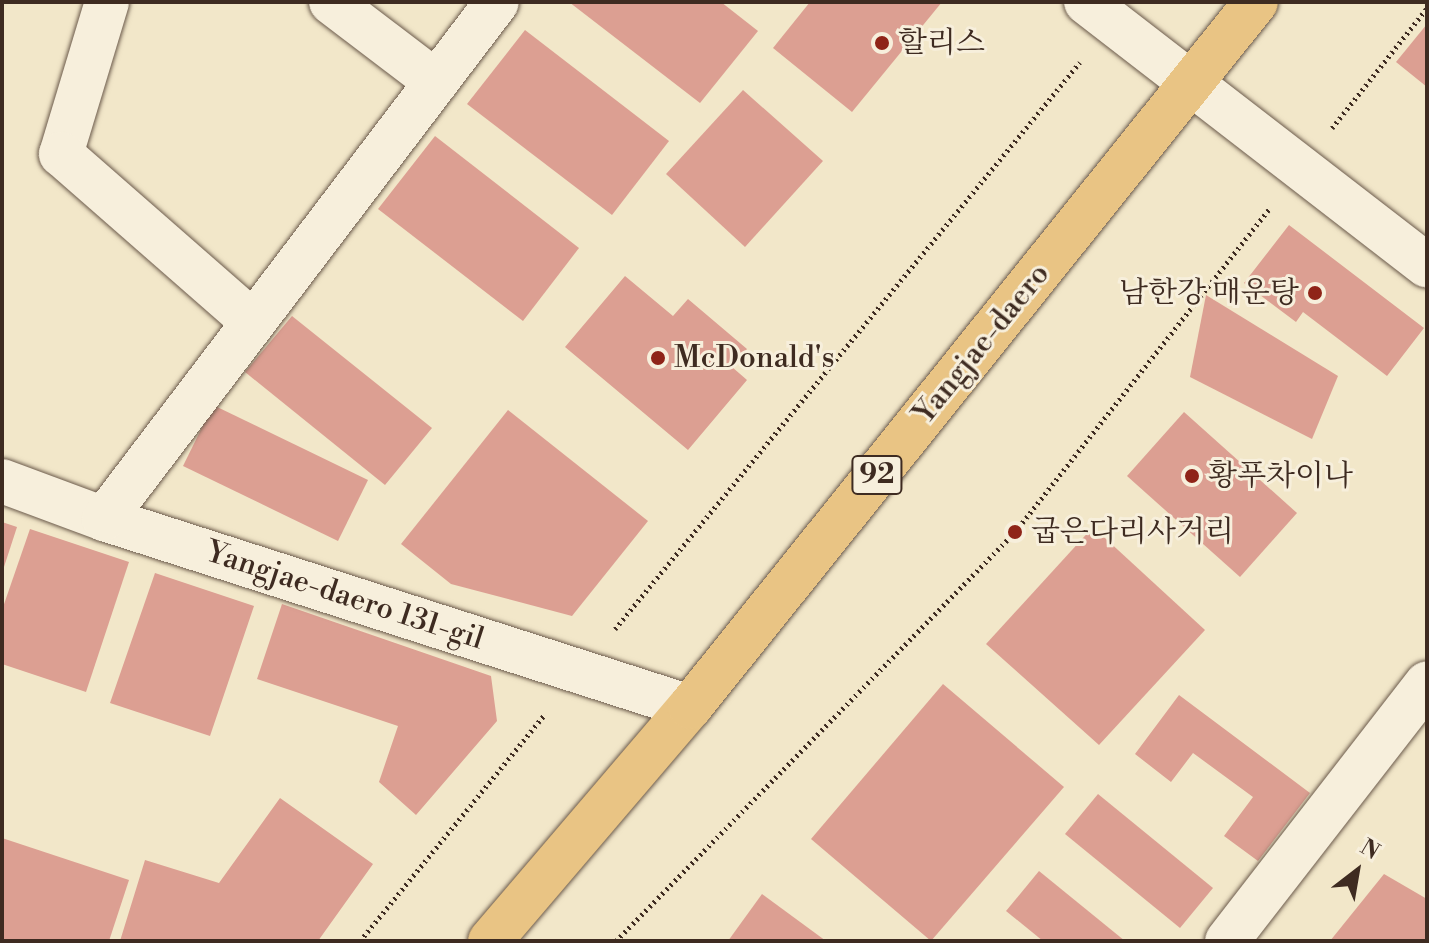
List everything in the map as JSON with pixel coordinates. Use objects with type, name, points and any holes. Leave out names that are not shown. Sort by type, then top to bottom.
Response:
[{"type":"main road","name":"Yangjae-daero","points":[[490,941],[690,707],[1256,2]]},
{"type":"street","points":[[107,2],[61,154],[253,322]]},
{"type":"street","points":[[331,2],[436,82]]},
{"type":"street","points":[[104,519],[497,2]]},
{"type":"street","points":[[1099,12],[1427,266]]},
{"type":"street","name":"Yangjae-daero 131-gil","points":[[2,481],[104,519],[690,707]]},
{"type":"street","points":[[1227,941],[1427,683]]},
{"type":"path","points":[[616,941],[1015,532],[1427,8]]},
{"type":"path","points":[[360,941],[580,672],[1099,12]]},
{"type":"building","points":[[569,2],[721,2],[758,31],[700,103]]},
{"type":"building","points":[[810,2],[942,2],[852,112],[773,48]]},
{"type":"building","points":[[1427,24],[1427,87],[1396,62]]},
{"type":"building","points":[[525,30],[669,141],[612,215],[467,104]]},
{"type":"building","points":[[743,90],[823,161],[745,247],[666,174]]},
{"type":"building","points":[[435,136],[579,248],[523,321],[378,209]]},
{"type":"building","points":[[1289,225],[1424,328],[1387,376],[1303,312],[1296,322],[1244,283]]},
{"type":"building","name":"McDonald's","points":[[625,276],[673,316],[688,299],[747,349],[732,367],[747,380],[688,450],[565,347]]},
{"type":"building","points":[[1206,295],[1338,376],[1312,439],[1190,377]]},
{"type":"building","points":[[292,316],[432,428],[385,485],[245,372]]},
{"type":"building","points":[[213,405],[368,480],[338,541],[183,466]]},
{"type":"building","points":[[508,410],[648,521],[572,616],[451,584],[401,544]]},
{"type":"building","points":[[1184,412],[1297,513],[1240,577],[1127,476]]},
{"type":"building","points":[[2,522],[17,527],[3,570],[2,570]]},
{"type":"building","points":[[1093,527],[1205,630],[1099,745],[986,644]]},
{"type":"building","points":[[30,529],[129,562],[86,692],[2,664],[2,610]]},
{"type":"building","points":[[155,573],[254,606],[210,736],[110,703]]},
{"type":"building","points":[[282,604],[491,676],[497,721],[416,815],[379,782],[398,726],[257,679]]},
{"type":"building","points":[[943,684],[1064,787],[931,941],[811,839]]},
{"type":"building","points":[[1179,695],[1310,793],[1258,861],[1224,836],[1253,797],[1193,753],[1171,782],[1135,754]]},
{"type":"building","points":[[1098,794],[1213,888],[1180,928],[1065,834]]},
{"type":"building","points":[[280,798],[373,864],[318,941],[120,941],[145,860],[219,883]]},
{"type":"building","points":[[2,838],[129,880],[109,941],[2,941]]},
{"type":"building","points":[[1039,871],[1125,941],[1043,941],[1006,911]]},
{"type":"building","points":[[1384,874],[1427,899],[1427,941],[1330,941]]},
{"type":"building","points":[[762,894],[826,941],[728,941]]},
{"type":"place","name":"할리스","points":[[882,43]]},
{"type":"place","name":"남한강 매운탕","points":[[1315,293]]},
{"type":"place","name":"McDonald's","points":[[658,358]]},
{"type":"place","name":"황푸차이나","points":[[1192,476]]},
{"type":"place","name":"굽은다리사거리","points":[[1015,532]]}]
